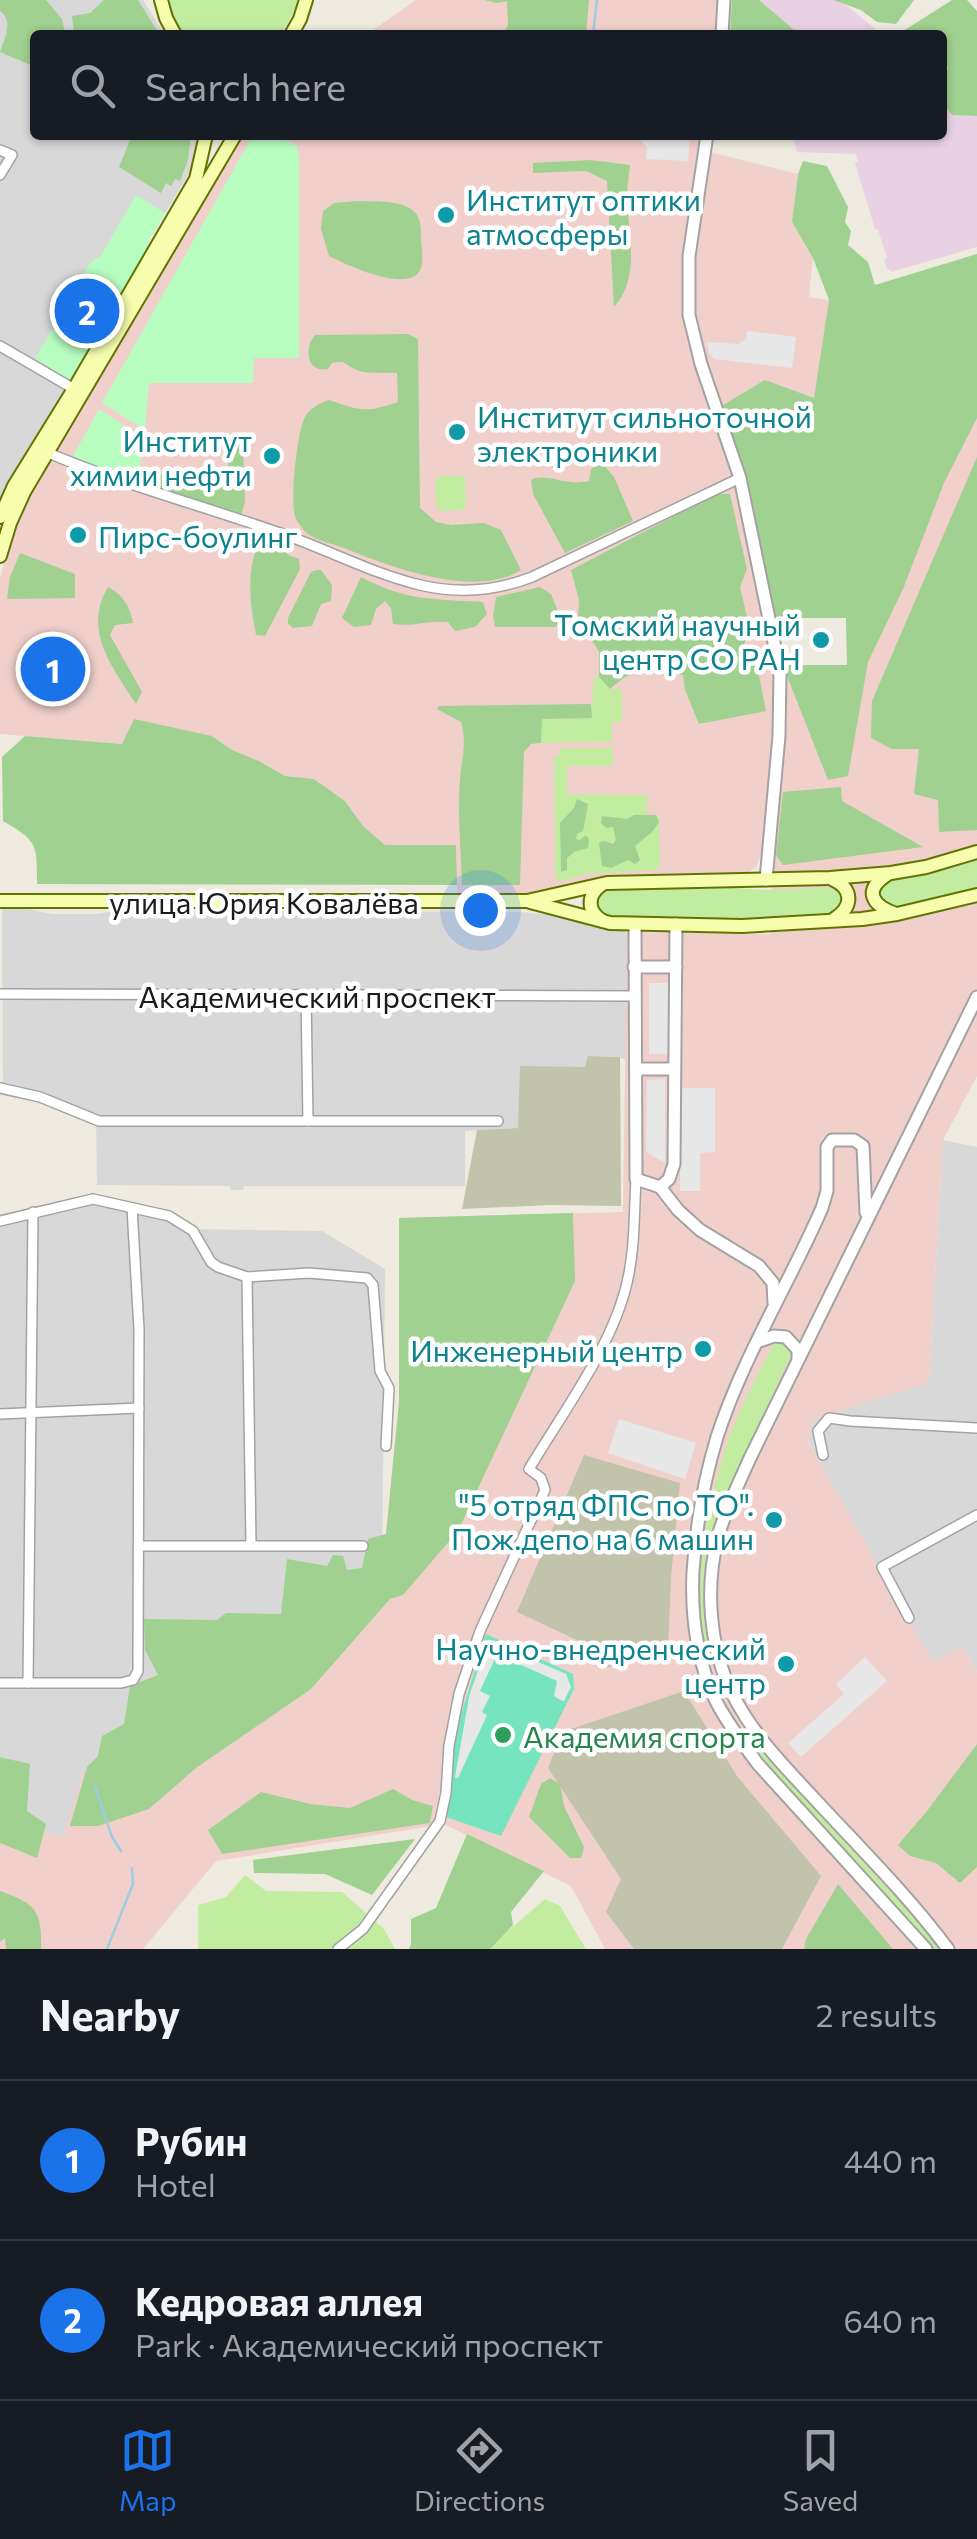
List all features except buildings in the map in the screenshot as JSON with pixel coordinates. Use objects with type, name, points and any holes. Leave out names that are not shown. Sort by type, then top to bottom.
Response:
[{"type":"main road","points":[[161,0],[172,30]]},
{"type":"main road","points":[[300,19],[306,0]]},
{"type":"main road","points":[[294,30],[315,0]]},
{"type":"main road","points":[[0,556],[17,507],[196,179],[205,140]]},
{"type":"main road","points":[[0,517],[14,486],[78,392],[232,140]]},
{"type":"main road","name":"улица Юрия Ковалёва","points":[[0,901],[527,902],[608,883],[891,873],[977,852]]},
{"type":"main road","points":[[891,873],[878,882],[873,895],[879,907],[896,914]]},
{"type":"main road","points":[[830,878],[842,884],[849,899],[845,910],[831,920]]},
{"type":"main road","points":[[602,922],[591,909],[591,898],[597,888],[608,883]]},
{"type":"main road","name":"улица Юрия Ковалёва","points":[[527,902],[602,922],[742,926],[896,914],[977,895]]},
{"type":"street","points":[[151,0],[166,18]]},
{"type":"street","points":[[722,30],[724,0]]},
{"type":"street","points":[[706,140],[689,256],[689,316],[740,478],[780,672],[779,736],[766,880]]},
{"type":"street","points":[[0,150],[12,154],[0,176]]},
{"type":"street","points":[[0,346],[78,392]]},
{"type":"street","points":[[46,452],[420,585],[455,590],[482,591],[532,578],[740,478]]},
{"type":"street","points":[[338,1949],[363,1928],[440,1820],[459,1694],[480,1631],[545,1490],[541,1478],[529,1469],[600,1351],[624,1296],[631,1262],[636,1178],[635,924]]},
{"type":"street","points":[[660,1187],[669,1179],[674,1164],[676,924]]},
{"type":"street","points":[[634,966],[676,967]]},
{"type":"street","name":"Академический проспект","points":[[0,994],[635,996]]},
{"type":"street","points":[[306,995],[308,1121]]},
{"type":"street","points":[[948,1949],[772,1753],[748,1720],[732,1692],[717,1648],[711,1600],[718,1536],[750,1458],[977,997]]},
{"type":"street","points":[[636,1070],[674,1069]]},
{"type":"street","points":[[0,1088],[40,1097],[99,1120],[498,1121]]},
{"type":"street","points":[[866,1217],[863,1146],[854,1140],[832,1140],[827,1147],[822,1208],[757,1342],[717,1438],[702,1497],[692,1593],[700,1653],[716,1700],[733,1730],[757,1762],[926,1949]]},
{"type":"street","points":[[636,1178],[660,1187],[700,1230],[767,1273],[775,1291],[772,1314]]},
{"type":"street","points":[[0,1221],[93,1199],[168,1216],[193,1231],[211,1262],[248,1277],[309,1273],[367,1278],[373,1285],[380,1371],[389,1388],[386,1446]]},
{"type":"street","points":[[0,1683],[120,1683],[133,1680],[138,1671],[139,1329],[132,1208]]},
{"type":"street","points":[[28,1683],[33,1212]]},
{"type":"street","points":[[248,1277],[251,1545]]},
{"type":"street","points":[[757,1342],[774,1336],[786,1337],[798,1350],[798,1360]]},
{"type":"street","points":[[0,1414],[139,1408]]},
{"type":"street","points":[[823,1456],[818,1431],[829,1418],[977,1428]]},
{"type":"street","points":[[910,1618],[882,1567],[977,1514]]},
{"type":"street","points":[[139,1546],[363,1546]]},
{"type":"street","points":[[700,1653],[717,1648]]},
{"type":"street","points":[[716,1700],[732,1692]]},
{"type":"shaded area","points":[[0,0],[143,0],[162,30],[30,30],[30,140],[198,140],[188,175],[0,505]]},
{"type":"shaded area","points":[[416,0],[720,0],[717,30],[373,30]]},
{"type":"shaded area","points":[[759,0],[833,0],[846,5],[877,30],[794,30]]},
{"type":"shaded area","points":[[947,109],[952,115],[977,116],[977,247],[891,272],[855,163],[856,154],[797,152],[793,140],[947,140]]},
{"type":"shaded area","points":[[239,140],[702,140],[684,316],[735,481],[775,672],[769,810],[756,867],[748,872],[677,874],[537,893],[457,894],[455,845],[385,845],[363,826],[345,801],[314,779],[285,776],[212,736],[122,744],[0,734],[0,578],[7,552],[28,495]]},
{"type":"shaded area","points":[[640,140],[690,140],[688,161],[646,159],[647,147]]},
{"type":"shaded area","points":[[710,152],[798,174],[792,222],[813,258],[809,297],[829,300],[977,254],[977,1076],[943,1140],[929,1383],[814,1419],[808,1442],[933,1662],[963,1647],[977,1672],[977,1949],[605,1949],[571,1886],[444,1824],[216,1861],[143,1949],[0,1949],[0,1820],[63,1837],[83,1773],[381,1583],[399,1402],[399,1218],[623,1212],[627,932],[771,934],[772,854],[785,743],[786,665],[847,665],[846,618],[776,618],[745,476],[705,364],[694,315],[694,256]]},
{"type":"shaded area","points":[[747,331],[796,337],[792,368],[714,359],[709,353],[707,342],[738,344],[746,339]]},
{"type":"shaded area","points":[[2,908],[52,914],[120,910],[521,912],[622,929],[628,934],[630,1062],[620,1057],[588,1056],[586,1067],[518,1128],[465,1131],[465,1186],[244,1186],[243,1190],[231,1190],[230,1186],[97,1185],[96,1116],[3,1085]]},
{"type":"shaded area","points":[[649,983],[668,983],[668,1054],[649,1054]]},
{"type":"shaded area","points":[[588,1056],[620,1057],[621,1206],[462,1209],[477,1130],[518,1128],[520,1066],[585,1067]]},
{"type":"shaded area","points":[[665,1079],[665,1163],[646,1152],[647,1080]]},
{"type":"shaded area","points":[[680,1088],[715,1088],[715,1152],[700,1153],[700,1191],[680,1191]]},
{"type":"shaded area","points":[[943,1140],[977,1147],[977,1672],[963,1647],[933,1663],[808,1442],[814,1419],[929,1382]]},
{"type":"shaded area","points":[[93,1202],[172,1220],[189,1229],[322,1231],[385,1269],[382,1583],[63,1837],[0,1820],[0,1225]]},
{"type":"shaded area","points":[[619,1419],[696,1443],[685,1479],[608,1453]]},
{"type":"shaded area","points":[[584,1455],[680,1483],[668,1651],[602,1669],[598,1650],[517,1612]]},
{"type":"shaded area","points":[[488,1640],[566,1674],[571,1687],[564,1701],[560,1700],[554,1696],[557,1681],[497,1654],[480,1691],[490,1696],[482,1712],[487,1715],[458,1778],[455,1777],[469,1697]]},
{"type":"shaded area","points":[[865,1657],[887,1681],[801,1757],[788,1743],[844,1694],[836,1684]]},
{"type":"shaded area","points":[[684,1691],[737,1776],[821,1876],[782,1949],[634,1949],[606,1912],[621,1879],[548,1768],[562,1732]]},
{"type":"green space","points":[[0,0],[46,0],[62,19],[65,30],[30,30],[30,65],[0,52],[7,20],[0,11]]},
{"type":"green space","points":[[104,0],[138,0],[157,30],[73,30],[72,16],[90,13]]},
{"type":"green space","points":[[165,0],[300,0],[284,30],[180,30]]},
{"type":"green space","points":[[484,0],[589,0],[586,30],[506,30],[507,1]]},
{"type":"green space","points":[[732,0],[759,0],[794,30],[730,30]]},
{"type":"green space","points":[[833,0],[914,0],[896,24],[877,22],[861,10]]},
{"type":"green space","points":[[952,0],[967,0],[977,11],[977,116],[952,115],[947,108],[947,30],[905,30]]},
{"type":"green space","points":[[130,140],[190,140],[180,181],[175,179],[171,186],[166,183],[161,193],[119,167]]},
{"type":"green space","points":[[250,140],[286,140],[297,146],[299,358],[254,358],[253,383],[149,383],[145,430],[102,403]]},
{"type":"green space","points":[[590,160],[630,165],[630,269],[628,282],[614,307],[607,181],[586,171],[533,173],[533,163]]},
{"type":"green space","points":[[803,161],[827,166],[848,207],[848,245],[868,262],[875,285],[977,254],[977,418],[944,483],[903,589],[868,662],[848,776],[828,780],[785,671],[786,665],[847,665],[846,618],[776,618],[745,476],[720,407],[765,380],[814,398],[829,300],[813,258],[792,222]]},
{"type":"green space","points":[[136,195],[165,213],[70,380],[35,359],[91,262],[100,257]]},
{"type":"green space","points":[[334,203],[399,204],[417,215],[422,261],[415,276],[377,276],[329,256],[321,229],[323,211]]},
{"type":"green space","points":[[408,334],[418,339],[420,508],[436,522],[484,523],[501,530],[521,570],[480,581],[432,577],[316,539],[306,533],[296,518],[293,496],[297,451],[302,425],[310,411],[329,400],[364,409],[398,402],[397,373],[364,372],[340,362],[332,363],[328,369],[315,367],[308,353],[311,340],[315,335]]},
{"type":"green space","points":[[99,409],[141,436],[140,484],[72,458]]},
{"type":"green space","points":[[232,436],[243,445],[245,501],[241,517],[152,485],[160,474],[211,471],[221,487],[227,474]]},
{"type":"green space","points":[[977,457],[977,830],[939,832],[938,800],[914,794],[919,749],[892,749],[871,738],[872,701]]},
{"type":"green space","points":[[602,463],[614,477],[633,521],[565,553],[533,494],[531,480],[589,481],[591,469]]},
{"type":"green space","points":[[440,476],[465,478],[463,510],[437,508],[435,481]]},
{"type":"green space","points":[[716,494],[730,494],[747,569],[740,587],[749,626],[743,649],[758,670],[766,711],[699,724],[683,675],[644,670],[610,689],[599,677],[599,652],[578,617],[579,600],[571,570]]},
{"type":"green space","points":[[258,544],[299,559],[300,569],[265,636],[256,635],[251,601],[252,566]]},
{"type":"green space","points":[[20,553],[75,574],[75,598],[7,599],[10,577]]},
{"type":"green space","points":[[321,570],[332,585],[331,601],[321,604],[312,626],[293,628],[288,618],[311,572]]},
{"type":"green space","points":[[361,577],[406,595],[483,602],[487,614],[475,627],[455,631],[448,622],[393,624],[391,608],[385,601],[376,609],[371,625],[354,627],[342,618]]},
{"type":"green space","points":[[108,587],[122,597],[132,617],[133,623],[115,625],[110,635],[142,692],[136,704],[110,662],[99,633],[98,618]]},
{"type":"green space","points":[[540,587],[551,594],[560,616],[556,627],[495,627],[496,597]]},
{"type":"green space","points":[[594,677],[610,689],[622,689],[622,722],[612,722],[612,742],[541,743],[541,719],[591,717]]},
{"type":"green space","points":[[591,704],[592,718],[542,719],[541,743],[531,744],[524,752],[520,885],[462,885],[459,805],[463,730],[461,722],[437,709],[439,706]]},
{"type":"green space","points":[[134,719],[212,736],[285,776],[314,779],[345,801],[363,826],[385,845],[456,845],[457,885],[37,884],[33,845],[3,821],[2,757],[25,736],[122,744]]},
{"type":"green space","points":[[560,748],[612,748],[613,766],[567,766],[567,794],[647,795],[647,816],[659,816],[660,864],[656,870],[586,874],[559,882],[555,875],[554,756],[559,756]]},
{"type":"green space","points":[[841,787],[842,801],[923,847],[783,865],[776,855],[783,792]]},
{"type":"green space","points":[[577,799],[588,804],[583,831],[576,839],[586,835],[588,848],[567,858],[567,870],[561,872],[560,823]]},
{"type":"green space","points":[[634,815],[656,815],[659,822],[635,846],[640,860],[635,864],[628,860],[611,868],[602,866],[599,843],[613,844],[616,840],[613,827],[606,828],[601,823],[602,816],[627,819]]},
{"type":"green space","points":[[977,858],[977,890],[893,907],[880,900],[879,892],[886,883],[958,867]]},
{"type":"green space","points":[[629,886],[830,888],[841,892],[844,900],[835,913],[730,919],[619,919],[601,915],[597,903],[602,891]]},
{"type":"green space","points":[[573,1213],[575,1281],[458,1531],[403,1595],[390,1599],[311,1689],[196,1768],[149,1809],[98,1826],[70,1826],[87,1767],[98,1756],[102,1736],[124,1724],[130,1686],[158,1675],[145,1650],[144,1619],[217,1620],[226,1613],[281,1614],[287,1559],[327,1566],[333,1555],[343,1556],[347,1570],[362,1568],[368,1539],[386,1534],[399,1402],[399,1218]]},
{"type":"green space","points":[[781,1342],[791,1349],[790,1357],[716,1516],[707,1551],[707,1647],[700,1594],[713,1493],[737,1419],[773,1344]]},
{"type":"green space","name":"Академия спорта","points":[[486,1634],[573,1674],[574,1689],[501,1836],[446,1817],[453,1741]]},
{"type":"green space","points":[[977,1744],[977,1867],[960,1883],[936,1863],[910,1856],[898,1845]]},
{"type":"green space","points":[[759,1748],[940,1949],[934,1949],[755,1750]]},
{"type":"green space","points":[[0,1757],[30,1764],[27,1811],[46,1824],[37,1858],[0,1843]]},
{"type":"green space","points":[[550,1778],[560,1784],[564,1806],[584,1847],[581,1858],[570,1858],[529,1817],[541,1784]]},
{"type":"green space","points":[[393,1789],[433,1806],[430,1823],[222,1854],[208,1830],[261,1792],[310,1804],[350,1808]]},
{"type":"green space","points":[[467,1834],[544,1871],[511,1912],[513,1925],[490,1949],[409,1949],[411,1919],[436,1908]]},
{"type":"green space","points":[[415,1839],[372,1895],[325,1874],[254,1873],[253,1860]]},
{"type":"green space","points":[[245,1875],[266,1891],[342,1892],[384,1929],[395,1949],[198,1949],[198,1905],[226,1897]]},
{"type":"green space","points":[[838,1884],[893,1949],[804,1949]]},
{"type":"green space","points":[[0,1891],[34,1910],[40,1925],[41,1949],[6,1949],[5,1938],[0,1942]]},
{"type":"green space","points":[[545,1899],[560,1906],[586,1949],[487,1949]]},
{"type":"waterway","points":[[594,30],[597,0]]},
{"type":"waterway","points":[[95,1787],[112,1837],[121,1851]]},
{"type":"waterway","points":[[107,1949],[133,1884],[132,1868]]},
{"type":"place","name":"Институт оптики атмосферы","points":[[446,215]]},
{"type":"place","name":"Кедровая аллея","points":[[87,311]]},
{"type":"place","name":"Институт сильноточной электроники","points":[[457,432]]},
{"type":"place","name":"Институт химии нефти","points":[[272,456]]},
{"type":"place","name":"Пирс-боулинг","points":[[78,535]]},
{"type":"place","name":"Томский научный центр СО РАН","points":[[821,640]]},
{"type":"place","name":"Рубин","points":[[53,669]]},
{"type":"place","name":"Инженерный центр","points":[[703,1349]]},
{"type":"place","name":"\"5 отряд ФПС по ТО\". Пож.депо на 6 машин","points":[[774,1520]]},
{"type":"place","name":"Научно-внедренческий центр","points":[[786,1664]]},
{"type":"place","name":"Академия спорта","points":[[503,1735]]}]
